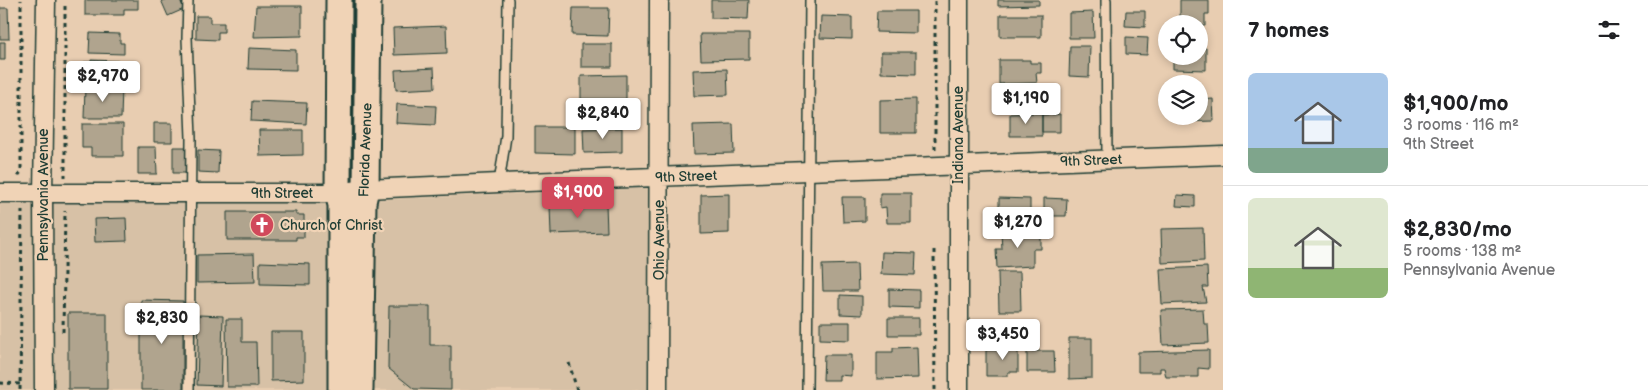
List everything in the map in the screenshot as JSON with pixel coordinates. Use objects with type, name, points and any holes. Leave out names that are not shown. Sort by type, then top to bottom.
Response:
[{"type":"main road","name":"Florida Avenue","points":[[339,0],[338,193],[341,205],[342,390]]},
{"type":"main road","name":"Florida Avenue","points":[[360,390],[363,202],[366,189],[368,0]]},
{"type":"street","name":"Pennsylvania Avenue","points":[[44,390],[43,193],[46,0]]},
{"type":"street","name":"Ohio Avenue","points":[[658,390],[659,0]]},
{"type":"street","name":"Indiana Avenue","points":[[959,0],[959,390]]},
{"type":"street","name":"9th Street","points":[[0,193],[19,186],[43,193],[338,193],[366,189],[499,183],[1223,155]]},
{"type":"lane","points":[[188,0],[187,38],[192,138],[189,390]]},
{"type":"lane","points":[[499,183],[506,136],[508,0]]},
{"type":"lane","points":[[807,390],[810,0]]},
{"type":"lane","points":[[1106,0],[1107,159]]},
{"type":"path","points":[[20,390],[19,186],[21,172],[21,0]]},
{"type":"path","points":[[935,0],[935,151]]},
{"type":"path","points":[[19,186],[21,172]]},
{"type":"path","points":[[934,250],[935,390]]},
{"type":"path","points":[[569,363],[577,390]]},
{"type":"path","points":[[0,383],[21,383],[44,390]]},
{"type":"shaded area","points":[[650,188],[649,390],[369,390],[373,200]]},
{"type":"shaded area","points":[[0,203],[33,203],[35,390],[0,390]]},
{"type":"shaded area","points":[[52,203],[331,203],[332,390],[53,390]]},
{"type":"building","points":[[85,0],[138,0],[138,9],[124,9],[124,15],[85,15]]},
{"type":"building","points":[[161,0],[180,0],[184,9],[168,16]]},
{"type":"building","points":[[711,0],[749,0],[748,19],[711,18]]},
{"type":"building","points":[[998,0],[1039,0],[1039,5],[998,6]]},
{"type":"building","points":[[1180,0],[1209,0],[1209,14],[1180,15]]},
{"type":"building","points":[[256,6],[302,6],[302,36],[254,37]]},
{"type":"building","points":[[0,8],[8,8],[9,39],[0,39]]},
{"type":"building","points":[[573,8],[609,8],[608,36],[572,35]]},
{"type":"building","points":[[877,11],[916,11],[916,33],[876,32]]},
{"type":"building","points":[[1126,11],[1145,11],[1145,27],[1125,26]]},
{"type":"building","points":[[1093,12],[1094,38],[1069,38],[1069,13]]},
{"type":"building","points":[[1000,15],[1041,15],[1041,37],[1000,37]]},
{"type":"building","points":[[196,16],[210,16],[210,23],[224,23],[224,32],[218,32],[218,40],[196,39]]},
{"type":"building","points":[[821,16],[852,17],[852,39],[820,38]]},
{"type":"building","points":[[446,26],[447,53],[394,55],[393,28]]},
{"type":"building","points":[[90,33],[120,34],[120,43],[124,43],[124,54],[89,53]]},
{"type":"building","points":[[700,34],[749,34],[749,59],[701,60]]},
{"type":"building","points":[[1126,37],[1148,38],[1147,55],[1126,54]]},
{"type":"building","points":[[0,42],[5,42],[5,60],[0,60]]},
{"type":"building","points":[[581,44],[612,44],[612,67],[581,67]]},
{"type":"building","points":[[1070,46],[1090,46],[1089,77],[1069,76]]},
{"type":"building","points":[[249,48],[296,50],[296,70],[248,69]]},
{"type":"building","points":[[881,52],[916,52],[916,74],[881,73]]},
{"type":"building","points":[[91,60],[118,61],[118,81],[83,79],[84,62],[91,62]]},
{"type":"building","points":[[999,60],[1030,60],[1030,63],[1041,63],[1041,73],[1036,73],[1037,83],[999,84]]},
{"type":"building","points":[[1173,65],[1206,65],[1206,70],[1173,69]]},
{"type":"building","points":[[434,68],[435,88],[396,90],[395,70]]},
{"type":"building","points":[[727,69],[728,95],[694,96],[693,70]]},
{"type":"building","points":[[626,75],[626,99],[581,99],[581,76]]},
{"type":"building","points":[[85,87],[122,88],[121,118],[84,118]]},
{"type":"building","points":[[916,99],[916,133],[880,133],[880,100]]},
{"type":"building","points":[[1208,99],[1213,99],[1214,121],[1208,121]]},
{"type":"building","points":[[252,101],[307,103],[306,124],[251,121]]},
{"type":"building","points":[[397,104],[436,106],[435,125],[396,123]]},
{"type":"building","points":[[588,105],[627,105],[627,124],[588,123]]},
{"type":"building","points":[[1039,113],[1042,115],[1042,136],[1010,136],[1010,114]]},
{"type":"building","points":[[1060,114],[1060,132],[1042,132],[1042,115]]},
{"type":"building","points":[[154,123],[172,123],[172,142],[154,142]]},
{"type":"building","points":[[82,124],[123,124],[123,156],[91,156],[91,148],[82,148]]},
{"type":"building","points":[[733,124],[734,153],[694,154],[693,125]]},
{"type":"building","points":[[535,127],[575,127],[575,154],[535,153]]},
{"type":"building","points":[[622,128],[622,152],[584,153],[583,129]]},
{"type":"building","points":[[259,130],[303,130],[303,155],[260,156]]},
{"type":"building","points":[[138,147],[156,147],[157,174],[138,174]]},
{"type":"building","points":[[173,147],[186,147],[186,173],[173,173]]},
{"type":"building","points":[[198,150],[219,151],[218,173],[198,172]]},
{"type":"building","points":[[880,193],[911,193],[911,223],[887,223],[886,207],[880,208]]},
{"type":"building","points":[[729,194],[729,233],[701,234],[701,195]]},
{"type":"building","points":[[1177,195],[1195,196],[1195,207],[1176,206]]},
{"type":"building","points":[[842,197],[865,197],[865,221],[843,222]]},
{"type":"building","points":[[999,198],[1030,199],[1030,220],[999,220]]},
{"type":"building","points":[[1044,198],[1067,199],[1066,216],[1044,216]]},
{"type":"building","points":[[606,204],[607,232],[551,234],[550,206]]},
{"type":"building","points":[[227,212],[296,212],[296,215],[304,215],[304,237],[296,237],[296,240],[227,240]]},
{"type":"building","points":[[126,218],[127,241],[95,242],[94,219]]},
{"type":"building","points":[[1203,228],[1204,261],[1162,263],[1161,229]]},
{"type":"building","points":[[1041,231],[1041,249],[1033,249],[1033,266],[997,268],[996,249],[1002,249],[1001,232]]},
{"type":"building","points":[[882,252],[916,253],[915,275],[881,274]]},
{"type":"building","points":[[254,254],[255,282],[197,283],[197,255]]},
{"type":"building","points":[[260,262],[310,264],[310,285],[260,284]]},
{"type":"building","points":[[857,264],[858,291],[823,291],[822,265]]},
{"type":"building","points":[[1207,267],[1208,287],[1203,287],[1206,302],[1162,304],[1160,269]]},
{"type":"building","points":[[998,272],[1020,272],[1021,311],[999,311]]},
{"type":"building","points":[[889,289],[919,290],[919,308],[889,307]]},
{"type":"building","points":[[840,295],[862,296],[862,315],[840,314]]},
{"type":"building","points":[[141,300],[183,301],[183,390],[141,390]]},
{"type":"building","points":[[389,306],[430,306],[430,345],[451,345],[451,390],[414,389],[388,368]]},
{"type":"building","points":[[1203,309],[1204,324],[1208,324],[1209,343],[1163,345],[1161,310]]},
{"type":"building","points":[[68,313],[107,313],[107,389],[68,389]]},
{"type":"building","points":[[199,315],[223,316],[221,386],[197,385]]},
{"type":"building","points":[[888,318],[919,318],[919,335],[888,335]]},
{"type":"building","points":[[226,319],[242,319],[242,342],[256,342],[257,387],[227,387]]},
{"type":"building","points":[[820,322],[850,322],[850,340],[820,339]]},
{"type":"building","points":[[271,332],[304,332],[304,380],[271,381]]},
{"type":"building","points":[[1069,338],[1092,338],[1092,378],[1069,379]]},
{"type":"building","points":[[1007,341],[1018,341],[1018,372],[1008,372],[1008,376],[986,376],[986,350],[1007,350]]},
{"type":"building","points":[[917,347],[918,378],[877,379],[877,352],[893,352],[893,348]]},
{"type":"building","points":[[1209,350],[1209,369],[1198,368],[1198,377],[1166,377],[1164,368],[1160,368],[1160,372],[1138,372],[1138,352]]},
{"type":"building","points":[[1027,351],[1054,351],[1055,372],[1027,372]]},
{"type":"building","points":[[824,355],[851,355],[851,376],[839,375],[839,380],[823,380]]},
{"type":"place","name":"Church of Christ","points":[[262,225]]}]
